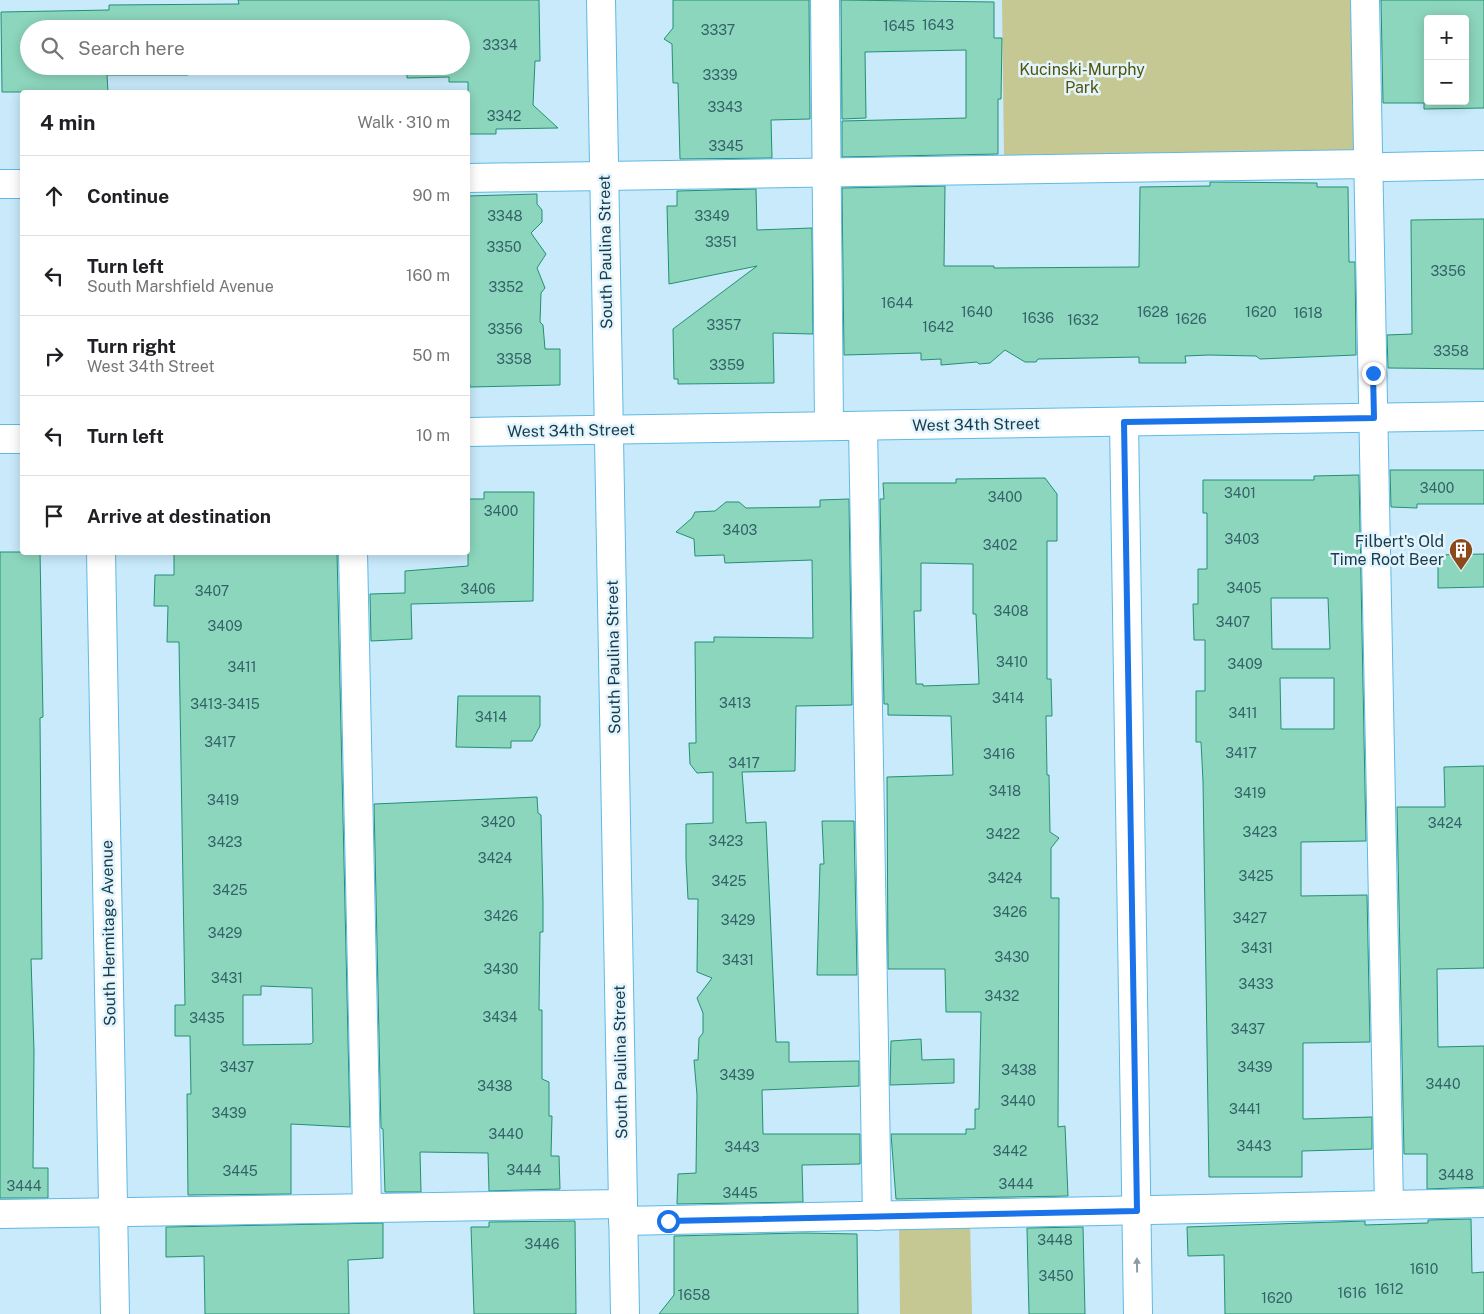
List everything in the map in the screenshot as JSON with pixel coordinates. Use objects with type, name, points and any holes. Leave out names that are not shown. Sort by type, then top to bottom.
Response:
[{"type":"street","name":"South Paulina Street","points":[[601,0],[625,1314]]},
{"type":"street","points":[[824,0],[829,426]]},
{"type":"street","points":[[1366,0],[1377,166],[1374,418],[1389,1205]]},
{"type":"street","points":[[470,178],[1484,165]]},
{"type":"street","points":[[0,184],[20,184]]},
{"type":"street","name":"West 34th Street","points":[[470,432],[1484,416]]},
{"type":"street","points":[[1124,422],[1138,1314]]},
{"type":"street","points":[[863,426],[878,1216]]},
{"type":"street","points":[[0,439],[20,439]]},
{"type":"street","name":"South Hermitage Avenue","points":[[100,555],[115,1314]]},
{"type":"street","points":[[353,555],[367,1208]]},
{"type":"street","points":[[0,1214],[367,1208],[878,1216],[1484,1203]]},
{"type":"green space","name":"Kucinski-Murphy Park","points":[[1002,0],[1351,0],[1354,151],[1004,157]]},
{"type":"green space","points":[[970,1219],[972,1314],[900,1314],[899,1220]]},
{"type":"building","points":[[238,0],[539,0],[540,61],[535,61],[533,105],[558,128],[496,129],[496,134],[470,134],[470,90],[468,90],[468,82],[449,82],[449,77],[407,78],[407,75],[470,75],[470,20],[20,20],[20,75],[107,75],[108,90],[20,90],[20,92],[2,92],[1,12],[109,10],[109,5],[239,4]]},
{"type":"building","points":[[673,0],[809,0],[810,119],[771,120],[772,158],[680,159],[678,83],[673,83],[672,44],[664,39],[673,28]]},
{"type":"building","points":[[841,0],[994,2],[994,38],[1002,38],[1001,99],[998,99],[998,154],[842,157],[842,121],[966,118],[966,50],[865,52],[866,118],[842,119]]},
{"type":"building","points":[[1381,0],[1484,0],[1484,108],[1424,109],[1424,105],[1469,105],[1469,15],[1424,15],[1424,103],[1383,103]]},
{"type":"building","points":[[1210,182],[1317,183],[1317,187],[1348,187],[1349,262],[1355,262],[1356,355],[1260,359],[1256,356],[1185,356],[1186,363],[1139,363],[1139,357],[1038,359],[1036,362],[1025,362],[1005,350],[990,363],[979,364],[977,362],[941,365],[941,359],[921,360],[921,353],[844,355],[842,188],[945,186],[944,266],[994,266],[994,268],[1139,267],[1140,187],[1210,186]]},
{"type":"building","points":[[756,189],[757,230],[812,228],[813,334],[773,333],[774,383],[678,384],[678,379],[674,379],[673,329],[757,266],[669,284],[667,206],[677,206],[677,191]]},
{"type":"building","points":[[537,194],[537,204],[542,210],[542,222],[531,233],[546,254],[537,268],[545,288],[541,293],[540,322],[543,325],[545,349],[560,349],[560,385],[470,387],[470,196]]},
{"type":"building","points":[[1484,219],[1484,369],[1388,368],[1387,335],[1412,334],[1411,220]]},
{"type":"building","points":[[1390,470],[1484,470],[1484,504],[1417,504],[1417,508],[1391,507]]},
{"type":"building","points":[[1359,475],[1366,841],[1301,842],[1301,896],[1367,895],[1370,1042],[1303,1043],[1303,1119],[1372,1117],[1372,1149],[1302,1151],[1302,1177],[1209,1177],[1203,781],[1201,742],[1196,742],[1196,691],[1205,691],[1205,640],[1194,640],[1193,604],[1198,604],[1198,569],[1207,569],[1207,513],[1203,513],[1203,480],[1314,480],[1314,476]],"holes":[[[1271,598],[1328,598],[1330,649],[1272,649]],[[1280,678],[1334,678],[1334,729],[1281,729]]]},
{"type":"building","points":[[1045,478],[1057,494],[1057,541],[1047,541],[1047,679],[1051,679],[1052,716],[1046,716],[1050,832],[1059,838],[1051,848],[1051,898],[1059,898],[1058,1127],[1065,1126],[1068,1196],[896,1199],[891,1134],[966,1134],[966,1129],[975,1129],[975,1109],[979,1109],[981,1012],[946,1012],[945,969],[888,969],[887,777],[953,775],[951,716],[888,715],[888,704],[884,704],[880,499],[884,499],[883,483],[956,483],[956,479]],"holes":[[[921,563],[973,564],[973,614],[976,614],[979,684],[923,686],[923,684],[916,684],[914,611],[921,611]]]},
{"type":"building","points":[[484,492],[534,492],[533,601],[411,604],[412,639],[371,641],[370,594],[405,593],[405,571],[468,566],[468,555],[470,555],[470,499],[484,499]]},
{"type":"building","points":[[849,499],[852,705],[796,706],[795,771],[742,772],[746,823],[766,822],[776,1042],[789,1042],[789,1062],[859,1061],[859,1086],[762,1090],[763,1134],[860,1134],[860,1164],[802,1165],[803,1202],[677,1204],[678,1174],[696,1173],[697,1095],[694,1060],[698,1060],[699,1038],[703,1033],[703,1013],[697,998],[712,978],[697,972],[698,899],[688,899],[686,824],[713,823],[713,772],[697,773],[690,764],[689,743],[696,743],[695,642],[714,642],[714,637],[813,638],[812,560],[725,563],[724,555],[695,556],[694,539],[676,532],[692,518],[695,512],[715,511],[726,502],[739,502],[746,508],[820,507],[820,500]]},
{"type":"building","points":[[0,552],[20,552],[20,555],[40,555],[43,717],[40,718],[42,959],[31,959],[34,1051],[33,1168],[48,1168],[48,1198],[0,1198]]},
{"type":"building","name":"Filbert's Old Time Root Beer","points":[[1484,554],[1484,587],[1438,588],[1438,555]]},
{"type":"building","points":[[174,555],[337,555],[350,1127],[291,1124],[291,1194],[188,1195],[187,1094],[191,1094],[190,1036],[175,1036],[175,1005],[185,1005],[179,642],[167,642],[168,606],[154,606],[155,575],[174,575]],"holes":[[[261,986],[312,988],[313,1042],[311,1044],[243,1045],[243,995],[261,995]]]},
{"type":"building","points":[[458,696],[540,696],[540,726],[532,741],[511,741],[511,748],[456,747]]},
{"type":"building","points":[[1484,766],[1484,968],[1437,969],[1438,1047],[1484,1046],[1484,1187],[1427,1189],[1427,1154],[1404,1154],[1397,807],[1445,807],[1444,767]]},
{"type":"building","points":[[537,797],[538,813],[541,815],[543,901],[543,932],[540,932],[539,1010],[542,1010],[542,1079],[549,1082],[549,1116],[552,1116],[551,1156],[559,1156],[560,1189],[489,1191],[488,1153],[420,1152],[421,1192],[385,1192],[383,1129],[381,1128],[374,804]]},
{"type":"building","points":[[822,821],[854,821],[857,975],[817,975],[820,864],[824,864]]},
{"type":"building","points":[[921,1039],[922,1060],[954,1059],[954,1083],[890,1085],[891,1041]]},
{"type":"building","points":[[1471,1219],[1472,1273],[1484,1272],[1484,1314],[1225,1314],[1224,1255],[1188,1256],[1187,1227],[1365,1221],[1365,1225],[1428,1223],[1428,1220]]},
{"type":"building","points":[[575,1221],[576,1314],[474,1314],[471,1227],[489,1227],[489,1222]]},
{"type":"building","points":[[383,1223],[383,1258],[348,1260],[349,1314],[205,1314],[204,1256],[166,1257],[166,1227]]},
{"type":"building","points":[[1083,1227],[1085,1314],[1029,1314],[1027,1228]]},
{"type":"building","points":[[803,1233],[857,1234],[858,1314],[659,1314],[674,1295],[674,1236]]},
{"type":"place","name":"Filbert's Old Time Root Beer","points":[[1461,571]]},
{"type":"route","points":[[668,1221],[1137,1211],[1124,422],[1374,418],[1373,373]]}]
